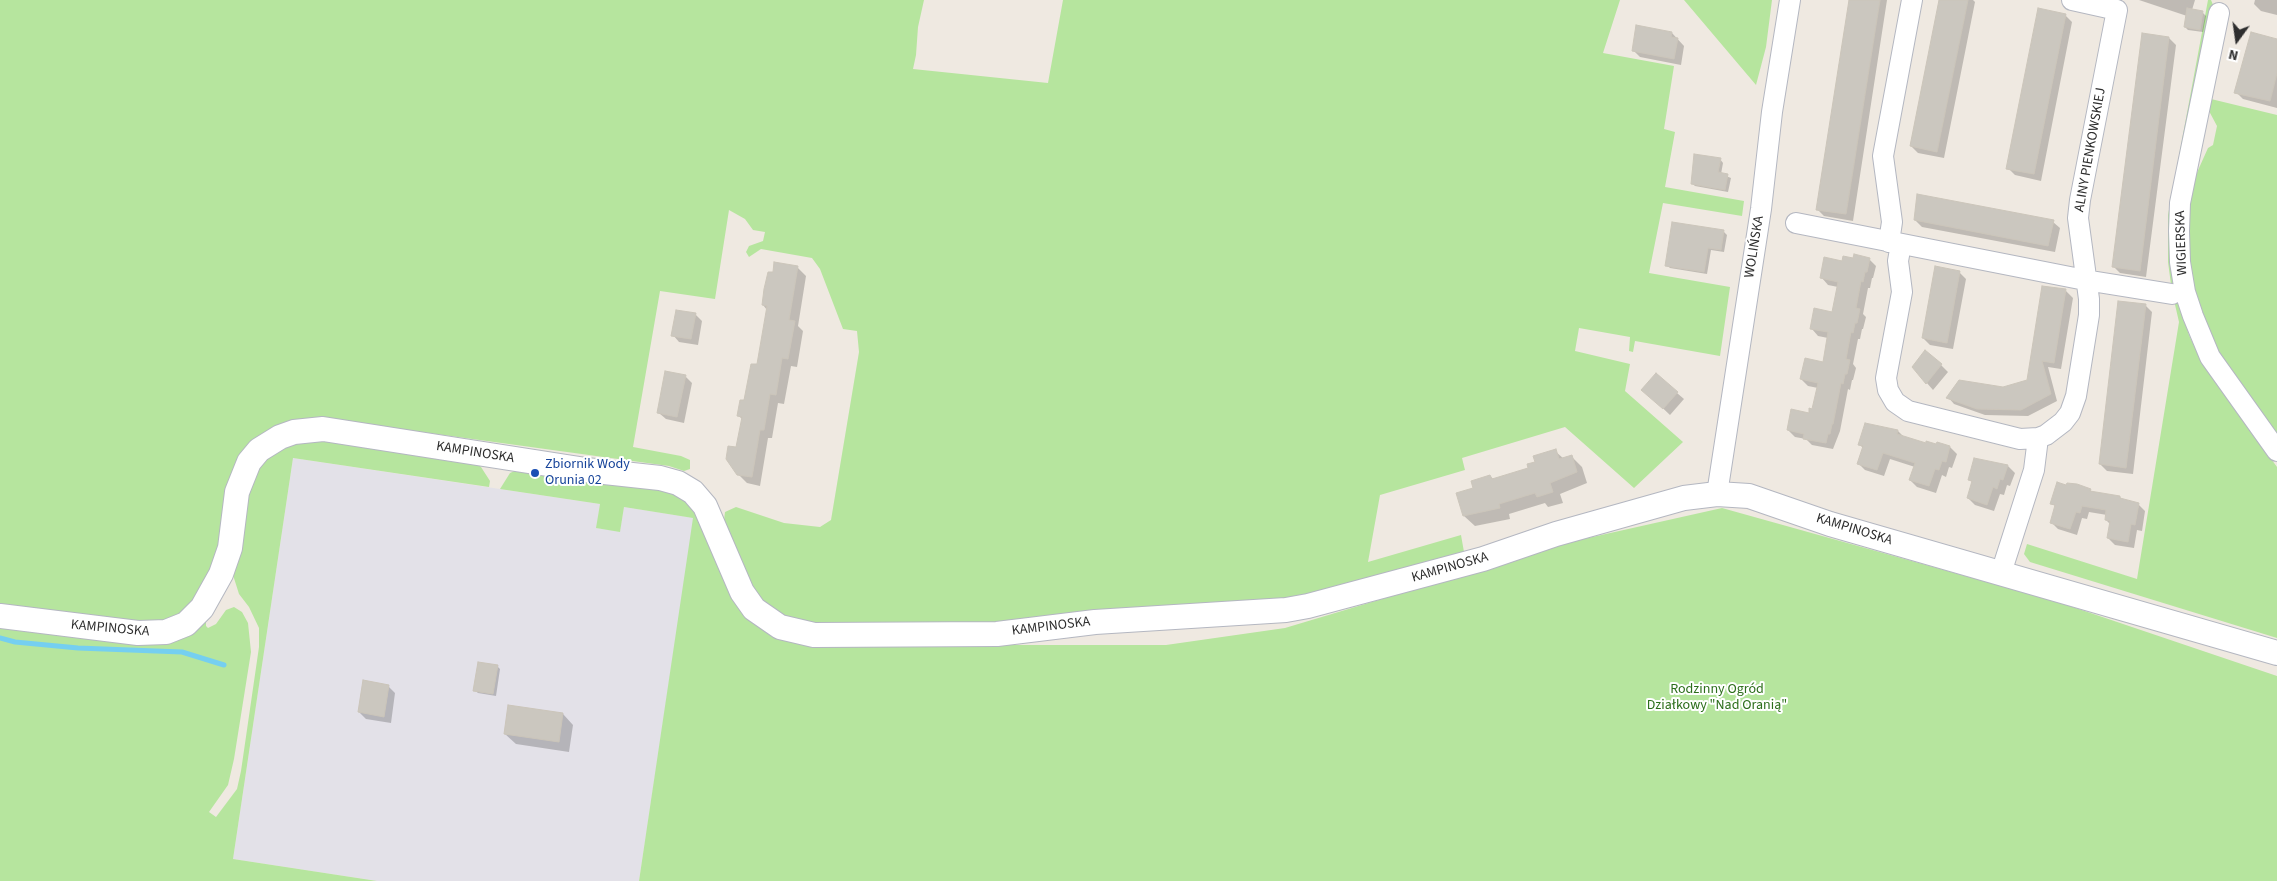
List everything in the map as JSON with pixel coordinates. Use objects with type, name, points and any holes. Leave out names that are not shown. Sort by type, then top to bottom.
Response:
[{"type":"street","name":"WOLIŃSKA","points":[[1718,494],[1761,209],[1772,112],[1790,0]]},
{"type":"street","points":[[1912,0],[1883,156],[1902,292],[1886,378],[1890,396],[1908,411],[2011,437],[2038,438],[2034,470],[2002,573]]},
{"type":"street","name":"ALINY PIENKOWSKIEJ","points":[[2038,438],[2046,435],[2063,422],[2074,405],[2090,315],[2090,299],[2085,280],[2078,218],[2117,10],[2072,0]]},
{"type":"street","name":"WIGIERSKA","points":[[2219,13],[2180,203],[2180,262],[2185,292],[2210,357],[2277,451]]},
{"type":"street","points":[[1796,223],[2085,280],[2172,294]]},
{"type":"street","name":"KAMPINOSKA","points":[[0,616],[138,633],[166,632],[186,624],[202,608],[222,574],[230,548],[237,492],[249,462],[259,450],[280,437],[323,429],[586,470],[660,478],[678,483],[693,492],[705,506],[742,592],[754,609],[780,627],[802,633],[830,636],[997,634],[1095,622],[1286,610],[1317,604],[1483,559],[1556,534],[1684,498],[1718,494],[1749,496],[1830,524],[2277,653]]},
{"type":"shaded area","points":[[293,458],[600,504],[597,528],[620,531],[624,507],[694,518],[639,881],[377,881],[233,859]]},
{"type":"green space","points":[[0,0],[924,0],[918,27],[913,69],[1048,83],[1063,0],[1620,0],[1603,53],[1674,66],[1664,129],[1675,132],[1665,187],[1744,201],[1742,216],[1663,203],[1649,273],[1730,287],[1720,356],[1635,341],[1633,352],[1629,351],[1630,337],[1579,328],[1575,351],[1630,364],[1625,391],[1683,442],[1634,488],[1565,427],[1462,458],[1465,470],[1380,495],[1368,562],[1461,535],[1464,552],[1341,587],[1288,598],[1120,609],[986,623],[825,626],[796,621],[767,606],[753,590],[724,520],[725,512],[736,507],[784,523],[820,527],[831,520],[859,352],[857,331],[843,329],[820,269],[812,258],[761,249],[749,257],[746,252],[749,246],[763,241],[765,232],[753,230],[745,219],[729,210],[715,299],[660,291],[633,447],[681,456],[690,460],[690,469],[684,471],[669,466],[334,420],[298,419],[276,427],[246,446],[238,461],[221,555],[194,603],[183,613],[168,620],[144,624],[0,607]]},
{"type":"green space","points":[[1684,0],[1772,0],[1766,47],[1756,85]]},
{"type":"green space","points":[[2208,0],[2211,0],[2213,5],[2170,245],[2174,289],[2172,292],[2168,262],[2168,215]]},
{"type":"green space","points":[[2211,99],[2277,115],[2277,441],[2211,343],[2189,281],[2187,224],[2191,195],[2195,177],[2208,148],[2213,145],[2217,126],[2209,111]]},
{"type":"green space","points":[[2176,295],[2189,335],[2203,365],[2277,467],[2277,638],[2030,562],[2024,554],[2027,544],[2137,579],[2179,322],[2173,296]]},
{"type":"green space","points":[[328,439],[474,461],[481,467],[490,481],[489,487],[293,458],[233,859],[377,881],[0,881],[0,623],[206,620],[208,628],[216,624],[226,610],[234,607],[242,612],[248,623],[251,652],[228,785],[209,812],[216,817],[237,789],[259,647],[259,628],[249,607],[239,594],[233,575],[247,486],[266,458],[291,443]]},
{"type":"green space","name":"Rodzinny Ogród Działkowy \"Nad Oranią\"","points":[[521,468],[651,484],[691,499],[756,622],[963,645],[1166,645],[1285,628],[1579,540],[1722,508],[2055,601],[2277,676],[2277,881],[639,881],[693,518],[624,507],[620,532],[596,528],[600,504],[500,489],[510,473]]},
{"type":"building","points":[[1849,0],[1880,0],[1846,214],[1816,210]]},
{"type":"building","points":[[1939,0],[1968,0],[1937,152],[1910,146]]},
{"type":"building","points":[[2038,8],[2066,14],[2034,174],[2006,169]]},
{"type":"building","points":[[2187,8],[2203,11],[2200,30],[2184,27]]},
{"type":"building","points":[[1636,25],[1672,32],[1671,37],[1678,38],[1674,59],[1632,51]]},
{"type":"building","points":[[2251,32],[2277,39],[2277,73],[2270,101],[2234,93]]},
{"type":"building","points":[[2142,33],[2169,37],[2140,271],[2112,267]]},
{"type":"building","points":[[1694,154],[1721,158],[1718,172],[1728,174],[1725,190],[1691,184]]},
{"type":"building","points":[[1917,194],[2054,220],[2048,246],[1914,220]]},
{"type":"building","points":[[1672,222],[1724,230],[1721,250],[1708,248],[1704,272],[1665,266]]},
{"type":"building","points":[[1854,254],[1870,258],[1867,272],[1865,272],[1863,282],[1861,281],[1856,308],[1860,309],[1857,323],[1855,323],[1853,333],[1851,332],[1846,359],[1850,360],[1847,374],[1845,374],[1843,384],[1841,383],[1833,424],[1826,443],[1803,439],[1804,434],[1787,430],[1791,409],[1809,413],[1809,408],[1812,409],[1818,383],[1800,379],[1805,358],[1823,362],[1828,332],[1810,329],[1814,308],[1832,312],[1838,282],[1820,278],[1824,257],[1842,261],[1843,256],[1853,258]]},
{"type":"building","points":[[774,262],[798,266],[789,320],[795,321],[788,359],[782,358],[776,395],[770,394],[764,430],[760,430],[752,477],[737,475],[726,459],[728,446],[736,447],[742,417],[737,416],[740,400],[744,400],[751,364],[757,364],[767,306],[762,305],[764,289],[768,272],[773,272]]},
{"type":"building","points":[[1935,266],[1960,271],[1947,343],[1922,338]]},
{"type":"building","points":[[2042,286],[2066,289],[2054,363],[2042,361],[2051,394],[2021,410],[1977,409],[1946,398],[1959,380],[2003,387],[2027,380]]},
{"type":"building","points":[[2118,301],[2146,304],[2126,468],[2099,464]]},
{"type":"building","points":[[676,310],[696,313],[691,339],[671,336]]},
{"type":"building","points":[[1925,350],[1942,364],[1926,384],[1912,367]]},
{"type":"building","points":[[665,371],[686,375],[677,417],[657,413]]},
{"type":"building","points":[[1656,373],[1678,392],[1663,409],[1641,390]]},
{"type":"building","points":[[1865,423],[1898,430],[1897,434],[1926,443],[1926,441],[1936,444],[1937,442],[1950,446],[1946,462],[1942,461],[1939,470],[1935,469],[1929,486],[1909,480],[1915,463],[1883,453],[1877,470],[1857,464],[1863,446],[1858,445]]},
{"type":"building","points":[[1556,449],[1559,459],[1572,455],[1577,472],[1550,483],[1553,492],[1537,497],[1535,493],[1499,504],[1500,508],[1463,516],[1456,493],[1473,488],[1471,481],[1490,475],[1492,479],[1528,468],[1527,464],[1535,462],[1533,456]]},
{"type":"building","points":[[1974,458],[2008,465],[2003,480],[2000,479],[1997,489],[1993,487],[1987,505],[1967,498],[1972,481],[1968,480]]},
{"type":"building","points":[[2057,482],[2066,485],[2067,483],[2077,484],[2091,489],[2090,491],[2120,496],[2120,498],[2139,503],[2135,525],[2131,524],[2128,542],[2107,538],[2110,521],[2105,520],[2106,510],[2082,506],[2080,513],[2076,512],[2070,529],[2050,523],[2055,505],[2050,504]]},
{"type":"building","points":[[478,662],[498,665],[493,694],[473,691]]},
{"type":"building","points":[[363,680],[389,685],[384,717],[358,712]]},
{"type":"building","points":[[508,705],[563,713],[559,742],[504,734]]},
{"type":"waterway","points":[[0,638],[15,642],[78,648],[182,652],[224,665]]},
{"type":"place","name":"Zbiornik Wody Orunia 02","points":[[535,473]]}]
